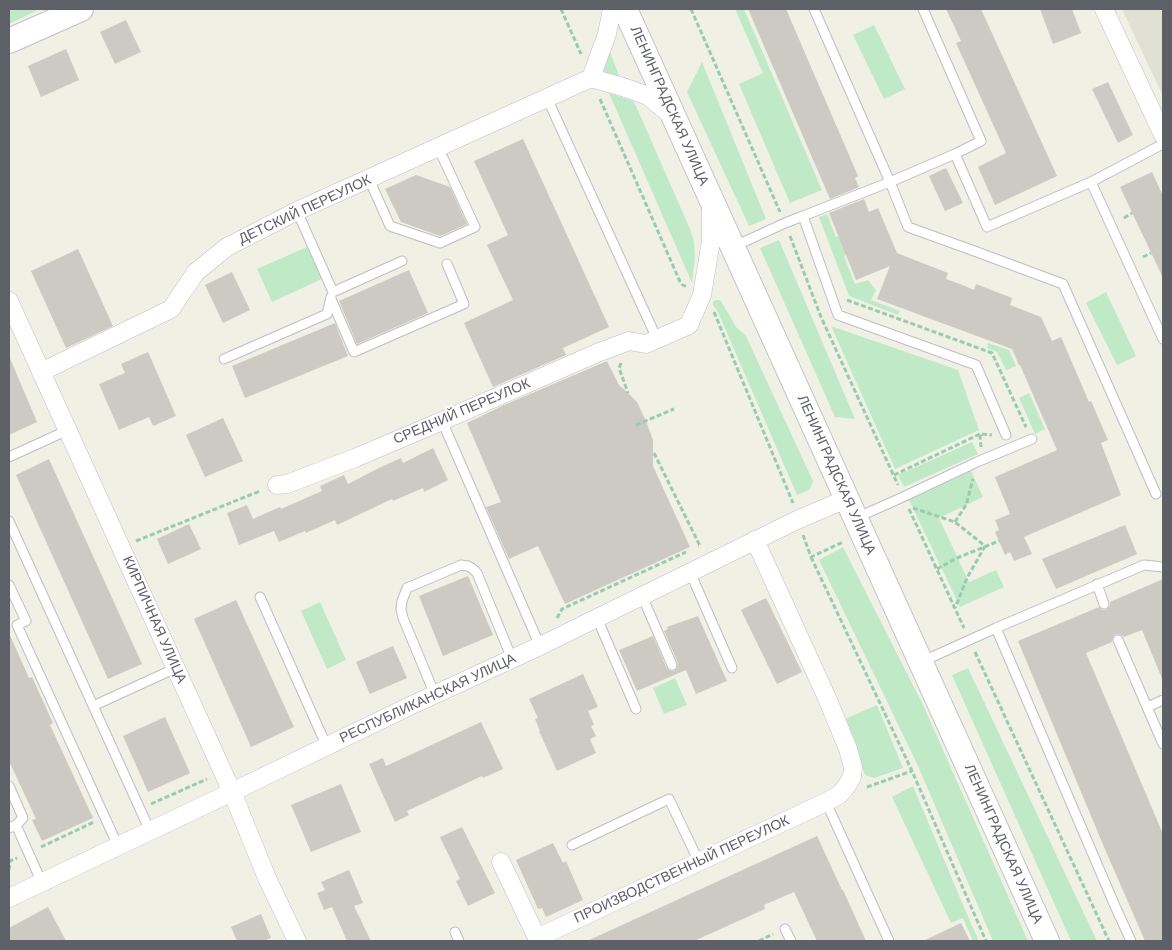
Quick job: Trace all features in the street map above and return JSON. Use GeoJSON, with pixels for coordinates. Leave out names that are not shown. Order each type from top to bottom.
{"type":"FeatureCollection","features":[{"type":"Feature","properties":{"kind":"main road"},"geometry":{"type":"LineString","coordinates":[[9,41],[81,9]]}},
{"type":"Feature","properties":{"kind":"main road","name":"ЛЕНИНГРАДСКАЯ УЛИЦА"},"geometry":{"type":"LineString","coordinates":[[625,9],[1046,941]]}},
{"type":"Feature","properties":{"kind":"street"},"geometry":{"type":"LineString","coordinates":[[612,9],[607,34],[591,78],[623,86],[648,96],[674,117]]}},
{"type":"Feature","properties":{"kind":"street"},"geometry":{"type":"LineString","coordinates":[[1104,9],[1163,135]]}},
{"type":"Feature","properties":{"kind":"street","name":"ДЕТСКИЙ ПЕРЕУЛОК"},"geometry":{"type":"LineString","coordinates":[[41,372],[170,309],[196,272],[226,247],[297,211],[591,78]]}},
{"type":"Feature","properties":{"kind":"street"},"geometry":{"type":"LineString","coordinates":[[652,342],[689,325],[702,294],[711,241],[711,198]]}},
{"type":"Feature","properties":{"kind":"street","name":"КИРПИЧНАЯ УЛИЦА"},"geometry":{"type":"LineString","coordinates":[[9,300],[122,547],[297,941]]}},
{"type":"Feature","properties":{"kind":"street","name":"СРЕДНИЙ ПЕРЕУЛОК"},"geometry":{"type":"LineString","coordinates":[[278,485],[287,484],[356,458],[597,353],[628,342],[652,342]]}},
{"type":"Feature","properties":{"kind":"street","name":"РЕСПУБЛИКАНСКАЯ УЛИЦА"},"geometry":{"type":"LineString","coordinates":[[9,898],[150,831],[229,786],[327,747],[540,646],[797,520],[851,508]]}},
{"type":"Feature","properties":{"kind":"street","name":"ПРОИЗВОДСТВЕННЫЙ ПЕРЕУЛОК"},"geometry":{"type":"LineString","coordinates":[[501,862],[537,940],[826,802],[846,787],[852,777],[853,767],[848,749],[827,698],[755,540]]}},
{"type":"Feature","properties":{"kind":"lane"},"geometry":{"type":"LineString","coordinates":[[814,9],[908,227],[1062,284],[1156,494]]}},
{"type":"Feature","properties":{"kind":"lane"},"geometry":{"type":"LineString","coordinates":[[733,247],[785,223],[890,182],[981,141],[923,9]]}},
{"type":"Feature","properties":{"kind":"lane"},"geometry":{"type":"LineString","coordinates":[[547,98],[652,342]]}},
{"type":"Feature","properties":{"kind":"lane"},"geometry":{"type":"LineString","coordinates":[[955,154],[987,227],[1091,182],[1163,144]]}},
{"type":"Feature","properties":{"kind":"lane"},"geometry":{"type":"LineString","coordinates":[[369,179],[390,226],[440,243],[475,227],[438,148]]}},
{"type":"Feature","properties":{"kind":"lane"},"geometry":{"type":"LineString","coordinates":[[1091,182],[1163,339]]}},
{"type":"Feature","properties":{"kind":"lane"},"geometry":{"type":"LineString","coordinates":[[297,211],[354,352],[464,304],[446,264]]}},
{"type":"Feature","properties":{"kind":"lane"},"geometry":{"type":"LineString","coordinates":[[803,216],[838,315],[976,365],[1006,435]]}},
{"type":"Feature","properties":{"kind":"lane"},"geometry":{"type":"LineString","coordinates":[[224,359],[327,314],[332,296],[402,261]]}},
{"type":"Feature","properties":{"kind":"lane"},"geometry":{"type":"LineString","coordinates":[[442,421],[540,646]]}},
{"type":"Feature","properties":{"kind":"lane"},"geometry":{"type":"LineString","coordinates":[[9,457],[68,430]]}},
{"type":"Feature","properties":{"kind":"lane"},"geometry":{"type":"LineString","coordinates":[[851,508],[904,497],[977,462],[1032,439]]}},
{"type":"Feature","properties":{"kind":"lane"},"geometry":{"type":"LineString","coordinates":[[9,521],[150,831]]}},
{"type":"Feature","properties":{"kind":"lane"},"geometry":{"type":"LineString","coordinates":[[435,695],[403,618],[402,601],[407,588],[461,565],[473,569],[477,573],[512,659]]}},
{"type":"Feature","properties":{"kind":"lane"},"geometry":{"type":"LineString","coordinates":[[920,662],[1144,565],[1163,567]]}},
{"type":"Feature","properties":{"kind":"lane"},"geometry":{"type":"LineString","coordinates":[[690,572],[732,668]]}},
{"type":"Feature","properties":{"kind":"lane"},"geometry":{"type":"LineString","coordinates":[[1097,584],[1104,604]]}},
{"type":"Feature","properties":{"kind":"lane"},"geometry":{"type":"LineString","coordinates":[[9,585],[26,622],[18,625],[118,846]]}},
{"type":"Feature","properties":{"kind":"lane"},"geometry":{"type":"LineString","coordinates":[[642,596],[672,665]]}},
{"type":"Feature","properties":{"kind":"lane"},"geometry":{"type":"LineString","coordinates":[[260,597],[327,747]]}},
{"type":"Feature","properties":{"kind":"lane"},"geometry":{"type":"LineString","coordinates":[[597,618],[636,709]]}},
{"type":"Feature","properties":{"kind":"lane"},"geometry":{"type":"LineString","coordinates":[[996,628],[1131,941]]}},
{"type":"Feature","properties":{"kind":"lane"},"geometry":{"type":"LineString","coordinates":[[1118,640],[1163,744]]}},
{"type":"Feature","properties":{"kind":"lane"},"geometry":{"type":"LineString","coordinates":[[93,706],[176,668]]}},
{"type":"Feature","properties":{"kind":"lane"},"geometry":{"type":"LineString","coordinates":[[1147,707],[1163,700]]}},
{"type":"Feature","properties":{"kind":"lane"},"geometry":{"type":"LineString","coordinates":[[9,786],[23,818],[12,827],[28,853],[42,882]]}},
{"type":"Feature","properties":{"kind":"lane"},"geometry":{"type":"LineString","coordinates":[[572,845],[669,799],[699,862]]}},
{"type":"Feature","properties":{"kind":"lane"},"geometry":{"type":"LineString","coordinates":[[826,802],[889,941]]}},
{"type":"Feature","properties":{"kind":"lane"},"geometry":{"type":"LineString","coordinates":[[785,929],[791,941]]}},
{"type":"Feature","properties":{"kind":"lane"},"geometry":{"type":"LineString","coordinates":[[455,932],[459,941]]}},
{"type":"Feature","properties":{"kind":"path"},"geometry":{"type":"LineString","coordinates":[[691,9],[785,223],[821,317],[904,497]]}},
{"type":"Feature","properties":{"kind":"path"},"geometry":{"type":"LineString","coordinates":[[1124,218],[1132,213]]}},
{"type":"Feature","properties":{"kind":"path"},"geometry":{"type":"LineString","coordinates":[[1142,257],[1151,253]]}},
{"type":"Feature","properties":{"kind":"path"},"geometry":{"type":"LineString","coordinates":[[845,300],[992,353],[1032,439]]}},
{"type":"Feature","properties":{"kind":"path"},"geometry":{"type":"LineString","coordinates":[[636,426],[674,409]]}},
{"type":"Feature","properties":{"kind":"path"},"geometry":{"type":"LineString","coordinates":[[894,475],[980,434]]}},
{"type":"Feature","properties":{"kind":"path"},"geometry":{"type":"LineString","coordinates":[[540,646],[562,609],[700,546],[654,453]]}},
{"type":"Feature","properties":{"kind":"path"},"geometry":{"type":"LineString","coordinates":[[122,547],[226,504],[278,485]]}},
{"type":"Feature","properties":{"kind":"path"},"geometry":{"type":"LineString","coordinates":[[985,546],[955,522],[908,507],[1109,941]]}},
{"type":"Feature","properties":{"kind":"path"},"geometry":{"type":"LineString","coordinates":[[937,569],[957,558],[999,541]]}},
{"type":"Feature","properties":{"kind":"path"},"geometry":{"type":"LineString","coordinates":[[955,609],[967,578],[985,546]]}},
{"type":"Feature","properties":{"kind":"path"},"geometry":{"type":"LineString","coordinates":[[812,557],[912,770],[986,941]]}},
{"type":"Feature","properties":{"kind":"path"},"geometry":{"type":"LineString","coordinates":[[137,803],[150,804],[209,778],[229,786]]}},
{"type":"Feature","properties":{"kind":"path"},"geometry":{"type":"LineString","coordinates":[[9,870],[10,861],[105,817]]}},
{"type":"Feature","properties":{"kind":"shaded area"},"geometry":{"type":"Polygon","coordinates":[[[1122,9],[1163,9],[1163,96],[1122,9]]]}},
{"type":"Feature","properties":{"kind":"green space"},"geometry":{"type":"Polygon","coordinates":[[[9,9],[40,9],[9,24],[9,9]]]}},
{"type":"Feature","properties":{"kind":"green space"},"geometry":{"type":"Polygon","coordinates":[[[735,9],[744,9],[822,190],[790,203],[739,84],[763,73],[735,9]]]}},
{"type":"Feature","properties":{"kind":"green space"},"geometry":{"type":"Polygon","coordinates":[[[874,25],[905,89],[884,99],[853,35],[874,25]]]}},
{"type":"Feature","properties":{"kind":"green space"},"geometry":{"type":"Polygon","coordinates":[[[610,52],[620,78],[601,74],[610,52]]]}},
{"type":"Feature","properties":{"kind":"green space"},"geometry":{"type":"Polygon","coordinates":[[[702,62],[766,219],[749,226],[687,92],[702,62]]]}},
{"type":"Feature","properties":{"kind":"green space"},"geometry":{"type":"Polygon","coordinates":[[[609,93],[633,101],[636,106],[690,229],[694,242],[695,258],[692,283],[609,93]]]}},
{"type":"Feature","properties":{"kind":"green space"},"geometry":{"type":"Polygon","coordinates":[[[827,214],[836,237],[840,236],[848,253],[844,256],[855,284],[868,280],[876,290],[871,300],[900,311],[898,315],[849,296],[819,217],[827,214]]]}},
{"type":"Feature","properties":{"kind":"green space"},"geometry":{"type":"Polygon","coordinates":[[[779,240],[855,419],[835,417],[760,248],[779,240]]]}},
{"type":"Feature","properties":{"kind":"green space"},"geometry":{"type":"Polygon","coordinates":[[[307,247],[322,279],[272,302],[257,269],[307,247]]]}},
{"type":"Feature","properties":{"kind":"green space"},"geometry":{"type":"Polygon","coordinates":[[[1106,292],[1136,356],[1117,365],[1086,303],[1106,292]]]}},
{"type":"Feature","properties":{"kind":"green space"},"geometry":{"type":"Polygon","coordinates":[[[716,300],[721,301],[736,327],[746,336],[813,481],[809,490],[797,495],[717,310],[713,305],[713,302],[716,300]]]}},
{"type":"Feature","properties":{"kind":"green space"},"geometry":{"type":"Polygon","coordinates":[[[831,326],[958,370],[979,430],[895,469],[831,326]]]}},
{"type":"Feature","properties":{"kind":"green space"},"geometry":{"type":"Polygon","coordinates":[[[988,343],[1009,350],[1016,366],[1006,370],[997,352],[987,348],[988,343]]]}},
{"type":"Feature","properties":{"kind":"green space"},"geometry":{"type":"Polygon","coordinates":[[[1029,393],[1045,429],[1035,434],[1019,398],[1029,393]]]}},
{"type":"Feature","properties":{"kind":"green space"},"geometry":{"type":"Polygon","coordinates":[[[972,442],[978,454],[904,487],[898,475],[972,442]]]}},
{"type":"Feature","properties":{"kind":"green space"},"geometry":{"type":"Polygon","coordinates":[[[971,471],[983,497],[939,518],[969,582],[996,570],[1004,587],[960,607],[909,500],[971,471]]]}},
{"type":"Feature","properties":{"kind":"green space"},"geometry":{"type":"Polygon","coordinates":[[[843,547],[923,705],[1028,941],[993,941],[918,766],[819,560],[843,547]]]}},
{"type":"Feature","properties":{"kind":"green space"},"geometry":{"type":"Polygon","coordinates":[[[320,602],[346,660],[327,669],[301,611],[320,602]]]}},
{"type":"Feature","properties":{"kind":"green space"},"geometry":{"type":"Polygon","coordinates":[[[968,668],[1097,941],[1071,941],[952,675],[968,668]]]}},
{"type":"Feature","properties":{"kind":"green space"},"geometry":{"type":"Polygon","coordinates":[[[675,678],[687,705],[664,714],[653,688],[675,678]]]}},
{"type":"Feature","properties":{"kind":"green space"},"geometry":{"type":"Polygon","coordinates":[[[877,705],[903,768],[874,778],[865,775],[845,719],[877,705]]]}},
{"type":"Feature","properties":{"kind":"green space"},"geometry":{"type":"Polygon","coordinates":[[[913,786],[979,941],[973,941],[963,918],[951,923],[892,797],[913,786]]]}},
{"type":"Feature","properties":{"kind":"building"},"geometry":{"type":"Polygon","coordinates":[[[748,9],[786,9],[858,176],[855,178],[859,187],[830,199],[748,9]]]}},
{"type":"Feature","properties":{"kind":"building"},"geometry":{"type":"Polygon","coordinates":[[[946,9],[981,9],[1057,176],[995,205],[978,167],[1006,153],[956,43],[961,41],[946,9]]]}},
{"type":"Feature","properties":{"kind":"building"},"geometry":{"type":"Polygon","coordinates":[[[1040,9],[1072,9],[1081,33],[1053,44],[1040,9]]]}},
{"type":"Feature","properties":{"kind":"building"},"geometry":{"type":"Polygon","coordinates":[[[126,20],[141,52],[115,64],[100,32],[126,20]]]}},
{"type":"Feature","properties":{"kind":"building"},"geometry":{"type":"Polygon","coordinates":[[[66,49],[79,80],[41,97],[28,66],[66,49]]]}},
{"type":"Feature","properties":{"kind":"building"},"geometry":{"type":"Polygon","coordinates":[[[1108,82],[1133,135],[1118,143],[1092,89],[1108,82]]]}},
{"type":"Feature","properties":{"kind":"building"},"geometry":{"type":"Polygon","coordinates":[[[523,139],[609,327],[563,348],[566,355],[493,387],[464,323],[513,300],[487,245],[508,235],[474,161],[523,139]]]}},
{"type":"Feature","properties":{"kind":"building"},"geometry":{"type":"Polygon","coordinates":[[[946,168],[963,203],[945,211],[929,176],[946,168]]]}},
{"type":"Feature","properties":{"kind":"building"},"geometry":{"type":"Polygon","coordinates":[[[1152,172],[1163,196],[1163,278],[1120,187],[1152,172]]]}},
{"type":"Feature","properties":{"kind":"building"},"geometry":{"type":"Polygon","coordinates":[[[416,175],[450,187],[467,224],[440,236],[401,222],[385,189],[416,175]]]}},
{"type":"Feature","properties":{"kind":"building"},"geometry":{"type":"Polygon","coordinates":[[[864,199],[869,212],[878,208],[897,253],[948,273],[946,279],[974,290],[976,284],[1012,298],[1010,305],[1041,317],[1052,341],[1061,337],[1089,402],[1091,401],[1108,440],[1101,443],[1121,495],[1024,537],[1032,554],[1014,561],[1010,552],[1005,555],[995,532],[999,530],[995,520],[1010,514],[995,477],[1057,450],[1020,365],[1012,349],[877,299],[890,266],[856,280],[829,213],[864,199]]]}},
{"type":"Feature","properties":{"kind":"building"},"geometry":{"type":"Polygon","coordinates":[[[78,249],[113,326],[66,348],[31,271],[78,249]]]}},
{"type":"Feature","properties":{"kind":"building"},"geometry":{"type":"Polygon","coordinates":[[[409,270],[428,313],[357,344],[339,301],[409,270]]]}},
{"type":"Feature","properties":{"kind":"building"},"geometry":{"type":"Polygon","coordinates":[[[232,272],[250,310],[223,323],[205,285],[232,272]]]}},
{"type":"Feature","properties":{"kind":"building"},"geometry":{"type":"Polygon","coordinates":[[[335,323],[348,356],[245,398],[232,366],[335,323]]]}},
{"type":"Feature","properties":{"kind":"building"},"geometry":{"type":"Polygon","coordinates":[[[148,352],[176,416],[153,426],[149,417],[119,430],[99,384],[125,373],[121,364],[148,352]]]}},
{"type":"Feature","properties":{"kind":"building"},"geometry":{"type":"Polygon","coordinates":[[[9,356],[37,422],[9,435],[9,356]]]}},
{"type":"Feature","properties":{"kind":"building"},"geometry":{"type":"Polygon","coordinates":[[[607,361],[619,385],[637,402],[646,421],[653,440],[653,466],[690,547],[565,604],[538,546],[509,559],[486,507],[501,502],[467,423],[607,361]]]}},
{"type":"Feature","properties":{"kind":"building"},"geometry":{"type":"Polygon","coordinates":[[[223,418],[243,461],[205,477],[186,435],[223,418]]]}},
{"type":"Feature","properties":{"kind":"building"},"geometry":{"type":"Polygon","coordinates":[[[433,448],[448,480],[424,492],[423,488],[393,501],[392,499],[337,525],[335,520],[279,542],[274,531],[239,545],[227,513],[247,505],[253,519],[322,491],[320,486],[344,475],[348,484],[401,458],[403,463],[433,448]]]}},
{"type":"Feature","properties":{"kind":"building"},"geometry":{"type":"Polygon","coordinates":[[[49,459],[142,664],[108,679],[16,475],[49,459]]]}},
{"type":"Feature","properties":{"kind":"building"},"geometry":{"type":"Polygon","coordinates":[[[189,524],[201,549],[168,564],[157,539],[189,524]]]}},
{"type":"Feature","properties":{"kind":"building"},"geometry":{"type":"Polygon","coordinates":[[[1125,525],[1137,554],[1056,589],[1042,559],[1125,525]]]}},
{"type":"Feature","properties":{"kind":"building"},"geometry":{"type":"Polygon","coordinates":[[[468,576],[493,635],[443,656],[419,596],[468,576]]]}},
{"type":"Feature","properties":{"kind":"building"},"geometry":{"type":"Polygon","coordinates":[[[1163,579],[1163,681],[1142,630],[1124,637],[1116,634],[1112,642],[1086,653],[1163,834],[1163,941],[1145,941],[1018,641],[1099,607],[1102,610],[1106,610],[1110,606],[1110,602],[1163,579]]]}},
{"type":"Feature","properties":{"kind":"building"},"geometry":{"type":"Polygon","coordinates":[[[766,598],[802,672],[777,684],[741,610],[766,598]]]}},
{"type":"Feature","properties":{"kind":"building"},"geometry":{"type":"Polygon","coordinates":[[[236,600],[294,727],[251,747],[194,619],[236,600]]]}},
{"type":"Feature","properties":{"kind":"building"},"geometry":{"type":"Polygon","coordinates":[[[698,616],[727,681],[696,694],[686,670],[637,691],[619,650],[653,636],[666,667],[674,671],[678,663],[664,631],[668,629],[667,627],[698,616]]]}},
{"type":"Feature","properties":{"kind":"building"},"geometry":{"type":"Polygon","coordinates":[[[9,633],[29,678],[32,677],[53,723],[50,725],[93,818],[42,841],[32,820],[36,819],[9,761],[9,633]]]}},
{"type":"Feature","properties":{"kind":"building"},"geometry":{"type":"Polygon","coordinates":[[[393,646],[407,678],[370,694],[356,662],[393,646]]]}},
{"type":"Feature","properties":{"kind":"building"},"geometry":{"type":"Polygon","coordinates":[[[583,674],[598,707],[588,711],[594,725],[591,726],[596,736],[590,739],[596,753],[557,771],[539,731],[535,719],[538,718],[529,699],[583,674]]]}},
{"type":"Feature","properties":{"kind":"building"},"geometry":{"type":"Polygon","coordinates":[[[165,717],[190,773],[148,792],[123,736],[165,717]]]}},
{"type":"Feature","properties":{"kind":"building"},"geometry":{"type":"Polygon","coordinates":[[[481,722],[503,769],[483,778],[482,776],[407,811],[409,815],[395,822],[369,764],[383,758],[386,766],[481,722]]]}},
{"type":"Feature","properties":{"kind":"building"},"geometry":{"type":"Polygon","coordinates":[[[341,784],[361,832],[311,852],[291,805],[341,784]]]}},
{"type":"Feature","properties":{"kind":"building"},"geometry":{"type":"Polygon","coordinates":[[[462,827],[495,893],[468,906],[456,881],[460,879],[440,837],[462,827]]]}},
{"type":"Feature","properties":{"kind":"building"},"geometry":{"type":"Polygon","coordinates":[[[817,836],[866,941],[817,941],[794,892],[764,905],[765,909],[694,941],[587,941],[817,836]]]}},
{"type":"Feature","properties":{"kind":"building"},"geometry":{"type":"Polygon","coordinates":[[[553,843],[563,863],[566,861],[583,900],[546,917],[542,908],[538,909],[516,860],[553,843]]]}},
{"type":"Feature","properties":{"kind":"building"},"geometry":{"type":"Polygon","coordinates":[[[349,870],[363,903],[354,906],[371,941],[347,941],[332,907],[324,910],[317,893],[325,890],[321,882],[349,870]]]}},
{"type":"Feature","properties":{"kind":"building"},"geometry":{"type":"Polygon","coordinates":[[[48,907],[66,941],[9,941],[9,928],[48,907]]]}},
{"type":"Feature","properties":{"kind":"building"},"geometry":{"type":"Polygon","coordinates":[[[261,914],[271,938],[263,941],[237,941],[231,927],[261,914]]]}},
{"type":"Feature","properties":{"kind":"building"},"geometry":{"type":"Polygon","coordinates":[[[961,923],[970,941],[923,941],[961,923]]]}}]}
